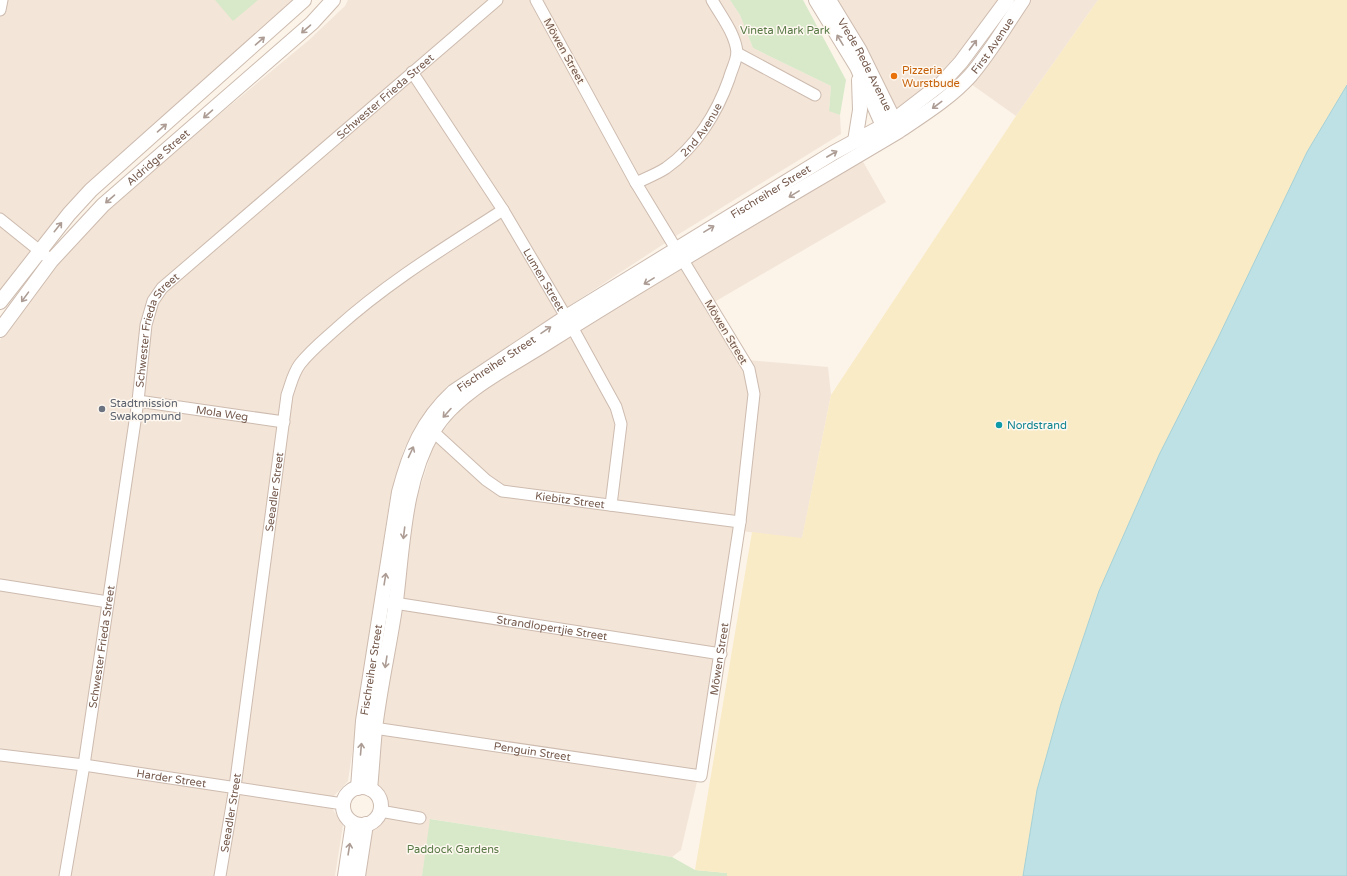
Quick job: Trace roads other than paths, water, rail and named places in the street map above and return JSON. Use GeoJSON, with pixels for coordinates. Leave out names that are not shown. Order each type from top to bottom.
{"type":"FeatureCollection","features":[{"type":"Feature","properties":{"kind":"street"},"geometry":{"type":"LineString","coordinates":[[0,10],[2,0]]}},
{"type":"Feature","properties":{"kind":"street","name":"Aldridge Street"},"geometry":{"type":"LineString","coordinates":[[0,302],[39,250],[69,214],[92,190],[304,0]]}},
{"type":"Feature","properties":{"kind":"street","name":"Aldridge Street"},"geometry":{"type":"LineString","coordinates":[[0,330],[52,261],[103,205],[312,24],[333,0]]}},
{"type":"Feature","properties":{"kind":"street","name":"Schwester Frieda Street"},"geometry":{"type":"LineString","coordinates":[[65,876],[84,765],[138,401],[146,325],[153,301],[162,288],[497,0]]}},
{"type":"Feature","properties":{"kind":"street","name":"Möwen Street"},"geometry":{"type":"LineString","coordinates":[[536,0],[636,183],[749,370],[752,382],[754,394],[740,522],[702,776]]}},
{"type":"Feature","properties":{"kind":"street"},"geometry":{"type":"LineString","coordinates":[[712,0],[725,20],[733,38],[737,53],[815,95]]}},
{"type":"Feature","properties":{"kind":"street","name":"Vrede Rede Avenue"},"geometry":{"type":"LineString","coordinates":[[816,0],[857,67],[891,129]]}},
{"type":"Feature","properties":{"kind":"street","name":"Vrede Rede Avenue"},"geometry":{"type":"LineString","coordinates":[[829,0],[860,51],[891,129]]}},
{"type":"Feature","properties":{"kind":"street","name":"First Avenue"},"geometry":{"type":"LineString","coordinates":[[891,129],[942,83],[961,62],[1006,0]]}},
{"type":"Feature","properties":{"kind":"street","name":"First Avenue"},"geometry":{"type":"LineString","coordinates":[[891,129],[948,96],[970,76],[1023,0]]}},
{"type":"Feature","properties":{"kind":"street","name":"2nd Avenue"},"geometry":{"type":"LineString","coordinates":[[636,183],[665,169],[682,156],[698,137],[712,116],[726,86],[737,53]]}},
{"type":"Feature","properties":{"kind":"street"},"geometry":{"type":"LineString","coordinates":[[855,141],[861,98],[857,67]]}},
{"type":"Feature","properties":{"kind":"street","name":"Lumen Street"},"geometry":{"type":"LineString","coordinates":[[412,72],[504,210],[616,407],[621,424],[611,505]]}},
{"type":"Feature","properties":{"kind":"street","name":"Fischreiher Street"},"geometry":{"type":"LineString","coordinates":[[679,255],[855,141],[891,129]]}},
{"type":"Feature","properties":{"kind":"street","name":"Fischreiher Street"},"geometry":{"type":"LineString","coordinates":[[364,788],[369,728],[389,602],[408,504],[429,427],[457,402],[569,322],[891,129]]}},
{"type":"Feature","properties":{"kind":"street"},"geometry":{"type":"LineString","coordinates":[[140,147],[153,162]]}},
{"type":"Feature","properties":{"kind":"street","name":"Seeadler Street"},"geometry":{"type":"LineString","coordinates":[[220,876],[235,787],[287,395],[292,378],[300,365],[312,351],[352,314],[401,276],[504,210]]}},
{"type":"Feature","properties":{"kind":"street"},"geometry":{"type":"LineString","coordinates":[[0,219],[52,261]]}},
{"type":"Feature","properties":{"kind":"street","name":"Mola Weg"},"geometry":{"type":"LineString","coordinates":[[138,401],[284,422]]}},
{"type":"Feature","properties":{"kind":"street","name":"Kiebitz Street"},"geometry":{"type":"LineString","coordinates":[[429,427],[486,480],[502,491],[740,522]]}},
{"type":"Feature","properties":{"kind":"street"},"geometry":{"type":"LineString","coordinates":[[0,585],[108,602]]}},
{"type":"Feature","properties":{"kind":"street","name":"Strandlopertjie Street"},"geometry":{"type":"LineString","coordinates":[[389,602],[721,654]]}},
{"type":"Feature","properties":{"kind":"street","name":"Penguin Street"},"geometry":{"type":"LineString","coordinates":[[369,728],[702,776]]}},
{"type":"Feature","properties":{"kind":"street","name":"Harder Street"},"geometry":{"type":"LineString","coordinates":[[0,755],[84,765],[343,804]]}},
{"type":"Feature","properties":{"kind":"street"},"geometry":{"type":"LineString","coordinates":[[364,788],[378,796],[380,811],[374,821],[360,823],[345,815],[343,804],[349,792],[364,788]]}},
{"type":"Feature","properties":{"kind":"street"},"geometry":{"type":"LineString","coordinates":[[380,811],[420,818]]}},
{"type":"Feature","properties":{"kind":"street"},"geometry":{"type":"LineString","coordinates":[[345,876],[360,823]]}},
{"type":"Feature","properties":{"kind":"street"},"geometry":{"type":"LineString","coordinates":[[358,876],[360,823]]}},
{"type":"Feature","properties":{"kind":"water"},"geometry":{"type":"Polygon","coordinates":[[[1347,85],[1347,876],[1023,876],[1037,790],[1061,704],[1099,591],[1159,455],[1218,338],[1307,152],[1347,85]]]}},
{"type":"Feature","properties":{"kind":"place","name":"Pizzeria Wurstbude"},"geometry":{"type":"Point","coordinates":[894,76]}},
{"type":"Feature","properties":{"kind":"place","name":"Stadtmission Swakopmund"},"geometry":{"type":"Point","coordinates":[102,409]}},
{"type":"Feature","properties":{"kind":"place","name":"Nordstrand"},"geometry":{"type":"Point","coordinates":[999,425]}},
{"type":"Feature","properties":{"kind":"park label","name":"Vineta Mark Park"},"geometry":{"type":"Point","coordinates":[785,30]}},
{"type":"Feature","properties":{"kind":"park label","name":"Paddock Gardens"},"geometry":{"type":"Point","coordinates":[453,849]}}]}
